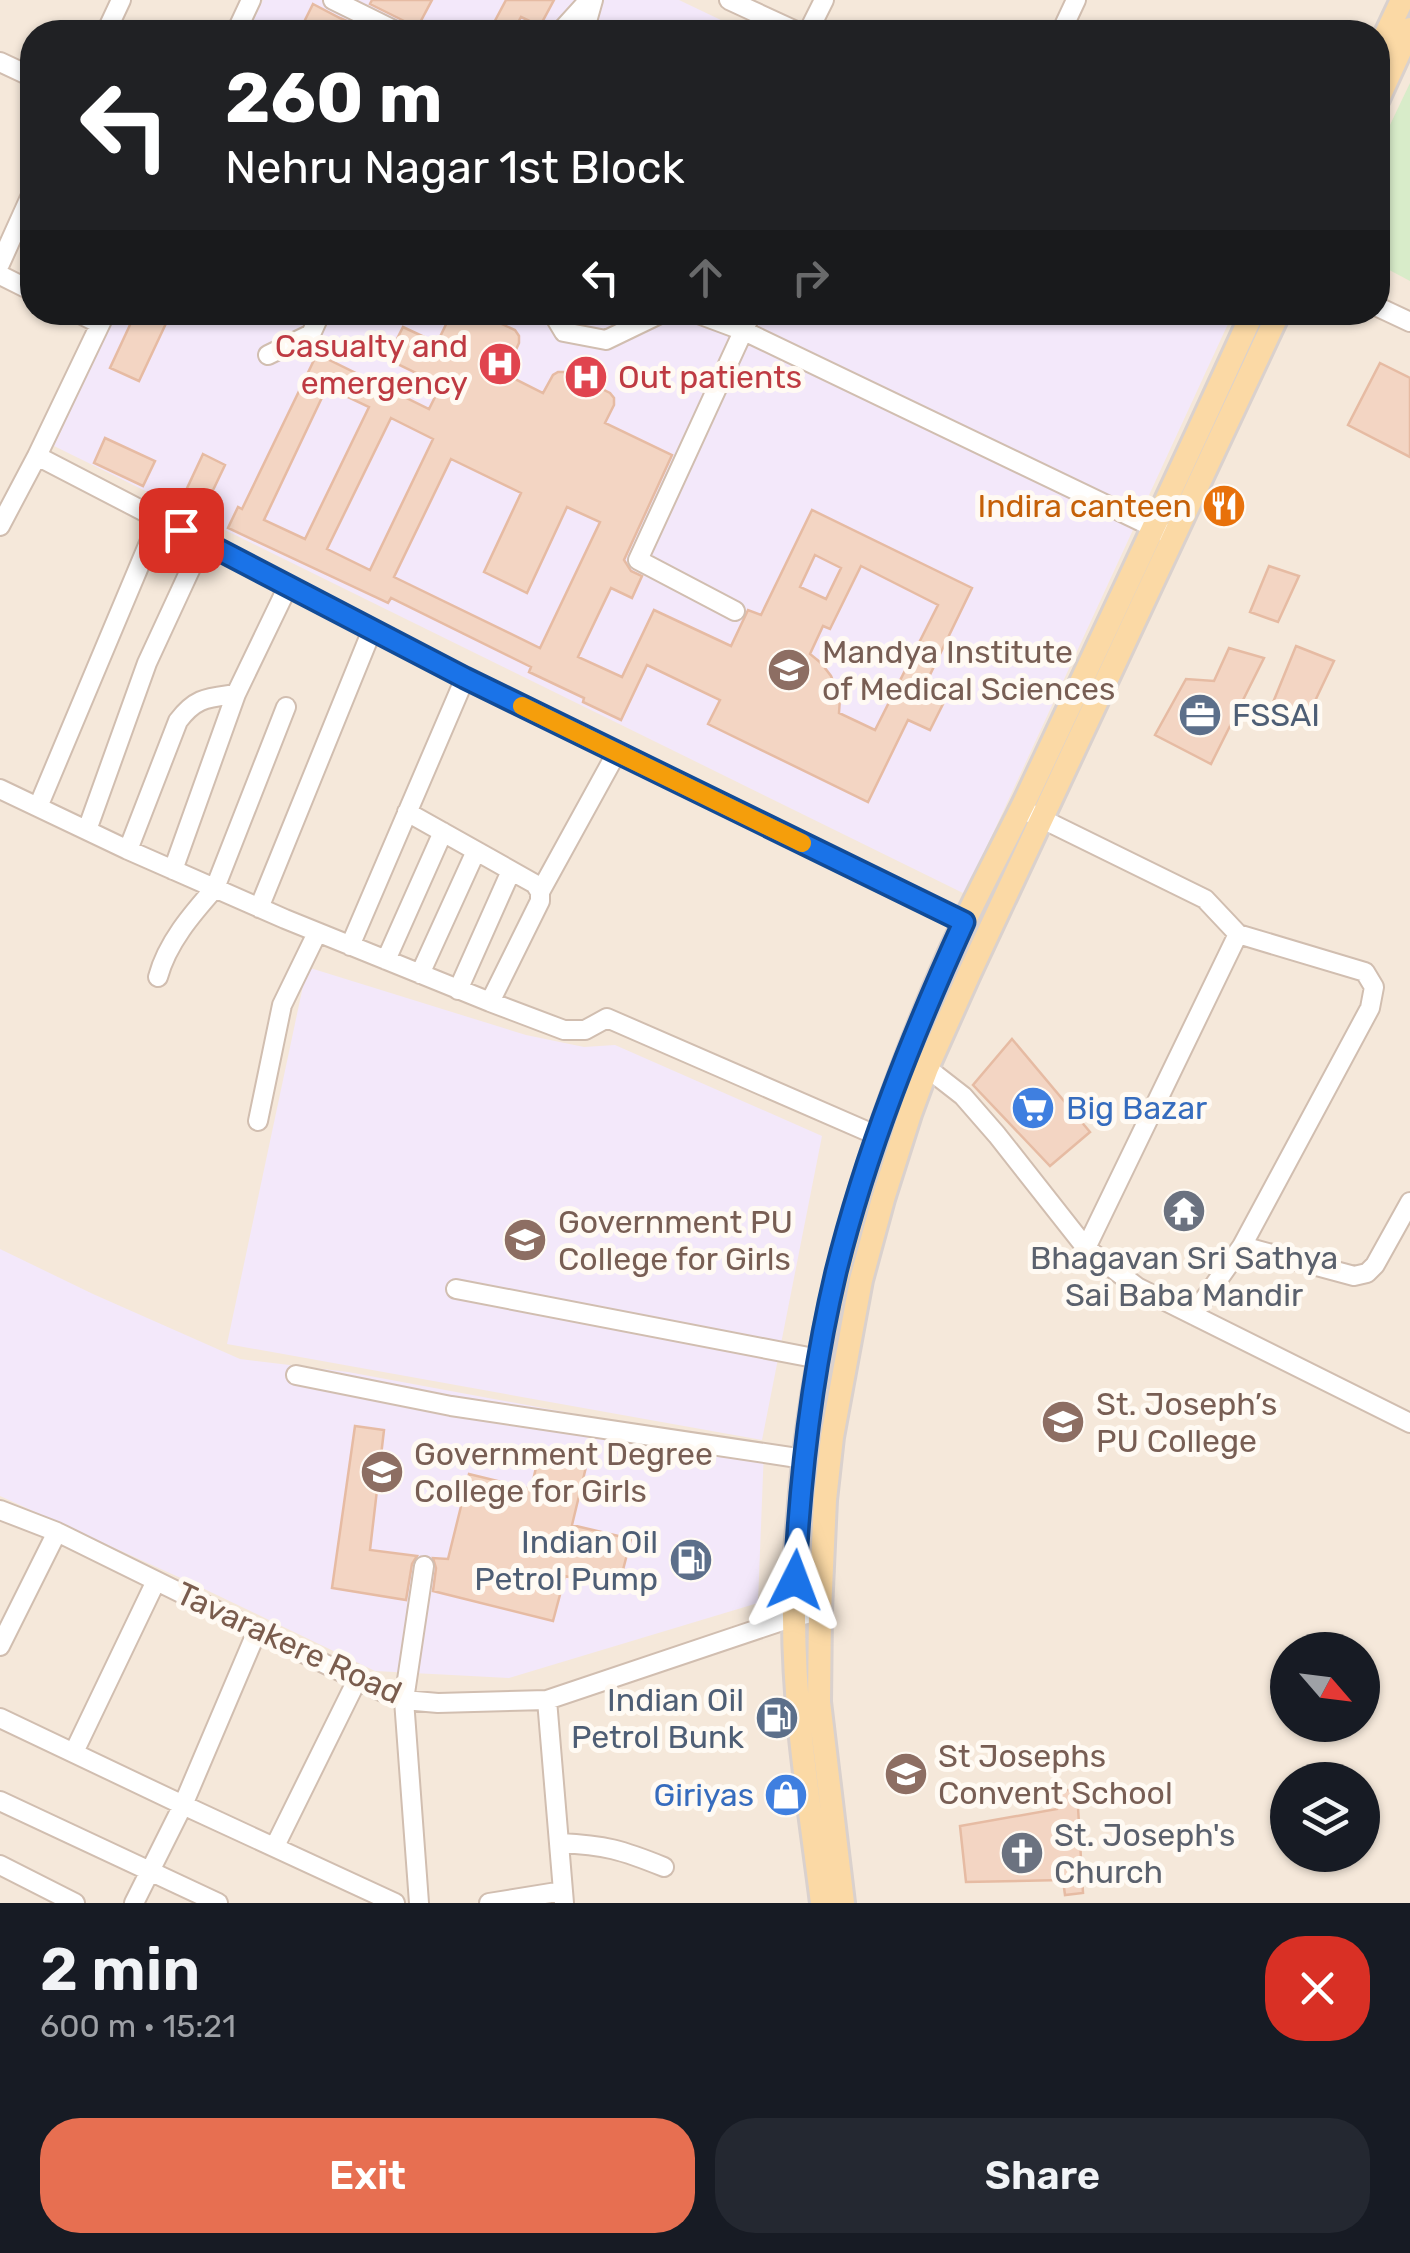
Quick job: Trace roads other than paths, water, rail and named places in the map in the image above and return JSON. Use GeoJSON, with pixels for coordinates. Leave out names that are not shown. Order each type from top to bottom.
{"type":"FeatureCollection","features":[{"type":"Feature","properties":{"kind":"main road"},"geometry":{"type":"LineString","coordinates":[[1390,26],[1402,0]]}},
{"type":"Feature","properties":{"kind":"main road"},"geometry":{"type":"LineString","coordinates":[[1390,73],[1410,29]]}},
{"type":"Feature","properties":{"kind":"main road"},"geometry":{"type":"LineString","coordinates":[[835,1902],[804,1762],[794,1617],[804,1459],[837,1269],[906,1058],[964,922],[1022,807],[1247,325]]}},
{"type":"Feature","properties":{"kind":"main road"},"geometry":{"type":"LineString","coordinates":[[835,1902],[819,1702],[825,1500],[848,1347],[883,1199],[910,1114],[969,974],[1273,325]]}},
{"type":"Feature","properties":{"kind":"street"},"geometry":{"type":"LineString","coordinates":[[334,0],[374,20]]}},
{"type":"Feature","properties":{"kind":"street"},"geometry":{"type":"LineString","coordinates":[[572,20],[591,0]]}},
{"type":"Feature","properties":{"kind":"street"},"geometry":{"type":"LineString","coordinates":[[729,0],[772,20]]}},
{"type":"Feature","properties":{"kind":"street"},"geometry":{"type":"LineString","coordinates":[[0,264],[20,220]]}},
{"type":"Feature","properties":{"kind":"street"},"geometry":{"type":"LineString","coordinates":[[0,526],[7,494],[37,456],[100,325]]}},
{"type":"Feature","properties":{"kind":"street"},"geometry":{"type":"LineString","coordinates":[[268,354],[311,334],[315,325]]}},
{"type":"Feature","properties":{"kind":"street"},"geometry":{"type":"LineString","coordinates":[[560,325],[564,332],[606,340],[637,325]]}},
{"type":"Feature","properties":{"kind":"street"},"geometry":{"type":"LineString","coordinates":[[728,325],[1175,538]]}},
{"type":"Feature","properties":{"kind":"street"},"geometry":{"type":"LineString","coordinates":[[735,611],[638,560],[747,325]]}},
{"type":"Feature","properties":{"kind":"street"},"geometry":{"type":"LineString","coordinates":[[37,456],[465,678],[964,922]]}},
{"type":"Feature","properties":{"kind":"street"},"geometry":{"type":"LineString","coordinates":[[38,807],[159,519]]}},
{"type":"Feature","properties":{"kind":"street"},"geometry":{"type":"LineString","coordinates":[[87,830],[146,663],[203,542]]}},
{"type":"Feature","properties":{"kind":"street"},"geometry":{"type":"LineString","coordinates":[[173,870],[236,694],[288,586]]}},
{"type":"Feature","properties":{"kind":"street"},"geometry":{"type":"LineString","coordinates":[[259,908],[372,630]]}},
{"type":"Feature","properties":{"kind":"street"},"geometry":{"type":"LineString","coordinates":[[350,946],[465,678]]}},
{"type":"Feature","properties":{"kind":"street"},"geometry":{"type":"LineString","coordinates":[[128,850],[178,721],[201,699],[236,694]]}},
{"type":"Feature","properties":{"kind":"street"},"geometry":{"type":"LineString","coordinates":[[158,977],[163,959],[194,912],[216,888],[286,707]]}},
{"type":"Feature","properties":{"kind":"street"},"geometry":{"type":"LineString","coordinates":[[490,1002],[540,902],[540,892],[617,752]]}},
{"type":"Feature","properties":{"kind":"street"},"geometry":{"type":"LineString","coordinates":[[0,789],[259,908],[458,990],[564,1030],[585,1030],[606,1018],[878,1136]]}},
{"type":"Feature","properties":{"kind":"street"},"geometry":{"type":"LineString","coordinates":[[1022,807],[1205,899],[1238,934],[1365,972],[1374,987],[1370,1008],[1242,1246],[1194,1314]]}},
{"type":"Feature","properties":{"kind":"street"},"geometry":{"type":"LineString","coordinates":[[407,812],[511,870],[540,892]]}},
{"type":"Feature","properties":{"kind":"street"},"geometry":{"type":"LineString","coordinates":[[386,960],[442,832]]}},
{"type":"Feature","properties":{"kind":"street"},"geometry":{"type":"LineString","coordinates":[[420,974],[476,851]]}},
{"type":"Feature","properties":{"kind":"street"},"geometry":{"type":"LineString","coordinates":[[458,990],[511,870]]}},
{"type":"Feature","properties":{"kind":"street"},"geometry":{"type":"LineString","coordinates":[[258,1121],[282,1006],[318,932]]}},
{"type":"Feature","properties":{"kind":"street"},"geometry":{"type":"LineString","coordinates":[[1086,1248],[1238,934]]}},
{"type":"Feature","properties":{"kind":"street"},"geometry":{"type":"LineString","coordinates":[[928,1068],[963,1096],[1086,1248],[1136,1287],[1410,1423]]}},
{"type":"Feature","properties":{"kind":"street"},"geometry":{"type":"LineString","coordinates":[[1242,1246],[1354,1276],[1367,1273],[1376,1265],[1410,1202]]}},
{"type":"Feature","properties":{"kind":"street"},"geometry":{"type":"LineString","coordinates":[[456,1289],[819,1359]]}},
{"type":"Feature","properties":{"kind":"street"},"geometry":{"type":"LineString","coordinates":[[296,1375],[451,1406],[804,1459]]}},
{"type":"Feature","properties":{"kind":"street","name":"Tavarakere Road"},"geometry":{"type":"LineString","coordinates":[[0,1510],[57,1532],[404,1700],[547,1700],[820,1611]]}},
{"type":"Feature","properties":{"kind":"street"},"geometry":{"type":"LineString","coordinates":[[0,1646],[57,1532]]}},
{"type":"Feature","properties":{"kind":"street"},"geometry":{"type":"LineString","coordinates":[[419,1903],[404,1700],[424,1566]]}},
{"type":"Feature","properties":{"kind":"street"},"geometry":{"type":"LineString","coordinates":[[74,1752],[156,1581]]}},
{"type":"Feature","properties":{"kind":"street"},"geometry":{"type":"LineString","coordinates":[[134,1903],[183,1806],[257,1631]]}},
{"type":"Feature","properties":{"kind":"street"},"geometry":{"type":"LineString","coordinates":[[275,1846],[357,1680]]}},
{"type":"Feature","properties":{"kind":"street"},"geometry":{"type":"LineString","coordinates":[[490,1903],[563,1897],[547,1700]]}},
{"type":"Feature","properties":{"kind":"street"},"geometry":{"type":"LineString","coordinates":[[0,1718],[396,1903]]}},
{"type":"Feature","properties":{"kind":"street"},"geometry":{"type":"LineString","coordinates":[[0,1802],[218,1903]]}},
{"type":"Feature","properties":{"kind":"street"},"geometry":{"type":"LineString","coordinates":[[560,1843],[599,1844],[664,1867]]}},
{"type":"Feature","properties":{"kind":"street"},"geometry":{"type":"LineString","coordinates":[[0,1866],[76,1903]]}},
{"type":"Feature","properties":{"kind":"place","name":"Casualty and emergency"},"geometry":{"type":"Point","coordinates":[500,364]}},
{"type":"Feature","properties":{"kind":"place","name":"Out patients"},"geometry":{"type":"Point","coordinates":[586,377]}},
{"type":"Feature","properties":{"kind":"place","name":"Indira canteen"},"geometry":{"type":"Point","coordinates":[1224,506]}},
{"type":"Feature","properties":{"kind":"place","name":"Mandya Institute of Medical Sciences"},"geometry":{"type":"Point","coordinates":[789,670]}},
{"type":"Feature","properties":{"kind":"place","name":"FSSAI"},"geometry":{"type":"Point","coordinates":[1200,715]}},
{"type":"Feature","properties":{"kind":"place","name":"Big Bazar"},"geometry":{"type":"Point","coordinates":[1033,1108]}},
{"type":"Feature","properties":{"kind":"place","name":"Bhagavan Sri Sathya Sai Baba Mandir"},"geometry":{"type":"Point","coordinates":[1184,1211]}},
{"type":"Feature","properties":{"kind":"place","name":"Government PU College for Girls"},"geometry":{"type":"Point","coordinates":[525,1240]}},
{"type":"Feature","properties":{"kind":"place","name":"St. Joseph’s PU College"},"geometry":{"type":"Point","coordinates":[1063,1422]}},
{"type":"Feature","properties":{"kind":"place","name":"Government Degree College for Girls"},"geometry":{"type":"Point","coordinates":[382,1472]}},
{"type":"Feature","properties":{"kind":"place","name":"Indian Oil Petrol Pump"},"geometry":{"type":"Point","coordinates":[691,1560]}},
{"type":"Feature","properties":{"kind":"place","name":"Indian Oil Petrol Bunk"},"geometry":{"type":"Point","coordinates":[777,1718]}},
{"type":"Feature","properties":{"kind":"place","name":"St Josephs Convent School"},"geometry":{"type":"Point","coordinates":[906,1774]}},
{"type":"Feature","properties":{"kind":"place","name":"Giriyas"},"geometry":{"type":"Point","coordinates":[786,1795]}},
{"type":"Feature","properties":{"kind":"place","name":"St. Joseph's Church"},"geometry":{"type":"Point","coordinates":[1022,1853]}}]}
